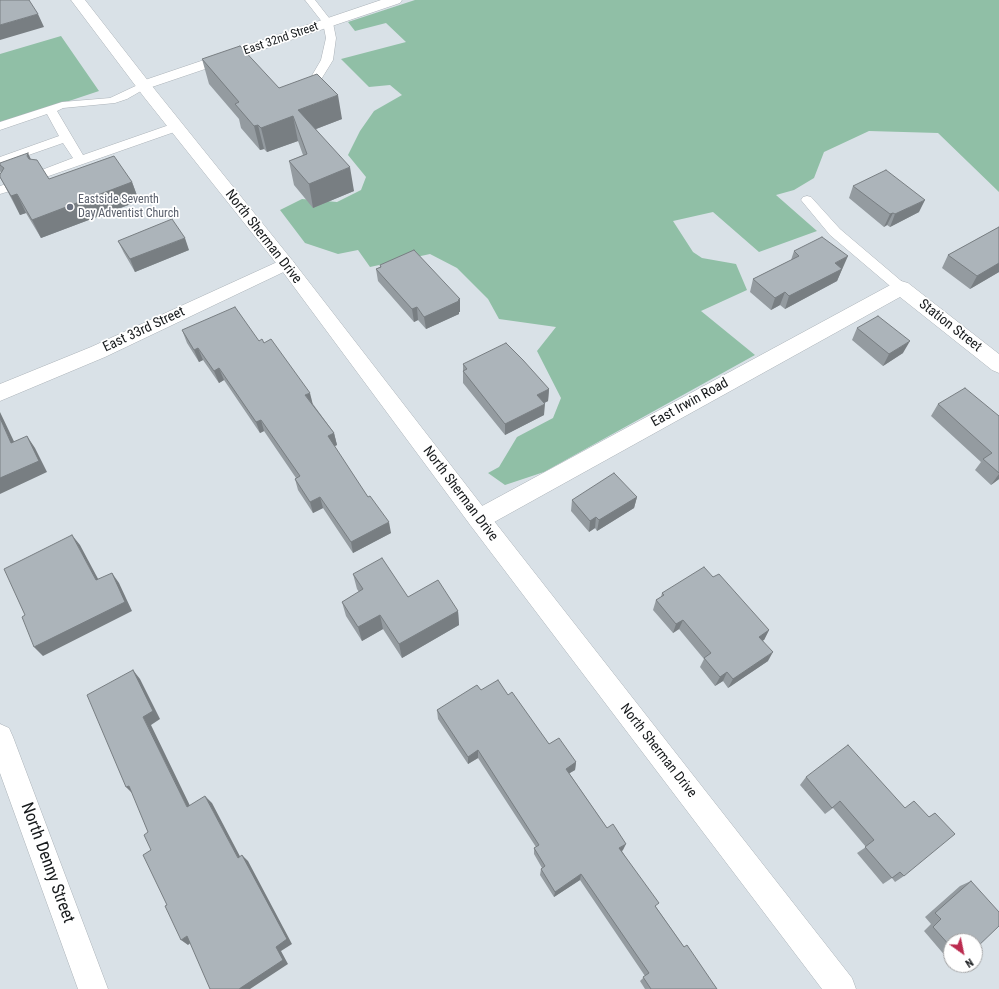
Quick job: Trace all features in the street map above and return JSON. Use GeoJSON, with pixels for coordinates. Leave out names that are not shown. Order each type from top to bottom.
{"type":"FeatureCollection","features":[{"type":"Feature","properties":{"kind":"street","name":"North Sherman Drive"},"geometry":{"type":"LineString","coordinates":[[78,0],[176,127],[286,264],[479,519],[841,989]]}},
{"type":"Feature","properties":{"kind":"street","name":"East 32nd Street"},"geometry":{"type":"LineString","coordinates":[[144,86],[395,0]]}},
{"type":"Feature","properties":{"kind":"street","name":"East 33rd Street"},"geometry":{"type":"LineString","coordinates":[[0,393],[98,352],[286,264]]}},
{"type":"Feature","properties":{"kind":"street","name":"Station Street"},"geometry":{"type":"LineString","coordinates":[[901,288],[999,365]]}},
{"type":"Feature","properties":{"kind":"street","name":"East Irwin Road"},"geometry":{"type":"LineString","coordinates":[[479,519],[901,288]]}},
{"type":"Feature","properties":{"kind":"street","name":"North Denny Street"},"geometry":{"type":"LineString","coordinates":[[0,737],[93,989]]}},
{"type":"Feature","properties":{"kind":"lane"},"geometry":{"type":"LineString","coordinates":[[310,0],[328,23],[331,38],[327,60],[313,84]]}},
{"type":"Feature","properties":{"kind":"lane"},"geometry":{"type":"LineString","coordinates":[[0,126],[62,105],[111,101],[123,97],[144,86]]}},
{"type":"Feature","properties":{"kind":"lane"},"geometry":{"type":"LineString","coordinates":[[50,109],[80,160]]}},
{"type":"Feature","properties":{"kind":"lane"},"geometry":{"type":"LineString","coordinates":[[43,174],[176,127]]}},
{"type":"Feature","properties":{"kind":"lane"},"geometry":{"type":"LineString","coordinates":[[0,161],[66,138]]}},
{"type":"Feature","properties":{"kind":"lane"},"geometry":{"type":"LineString","coordinates":[[807,200],[835,232],[901,288]]}},
{"type":"Feature","properties":{"kind":"green space"},"geometry":{"type":"Polygon","coordinates":[[[415,0],[999,0],[999,192],[938,133],[869,131],[824,152],[814,178],[794,190],[776,195],[817,231],[759,252],[713,212],[673,221],[693,252],[702,258],[736,264],[747,290],[701,311],[755,355],[544,472],[505,485],[488,473],[499,467],[517,437],[553,418],[561,398],[537,351],[556,327],[499,319],[488,299],[457,268],[430,254],[370,267],[358,250],[338,254],[305,243],[280,210],[302,199],[337,202],[361,190],[366,177],[348,155],[360,131],[374,111],[402,95],[390,85],[369,87],[341,59],[406,42],[386,23],[355,31],[348,22],[415,0]]]}},
{"type":"Feature","properties":{"kind":"green space"},"geometry":{"type":"Polygon","coordinates":[[[61,36],[99,91],[0,124],[0,54],[61,36]]]}},
{"type":"Feature","properties":{"kind":"building"},"geometry":{"type":"Polygon","coordinates":[[[0,0],[29,0],[38,14],[0,25],[0,0]]]}},
{"type":"Feature","properties":{"kind":"building"},"geometry":{"type":"Polygon","coordinates":[[[240,46],[279,88],[317,74],[338,95],[298,110],[350,167],[309,184],[289,161],[307,154],[293,116],[261,128],[258,125],[254,126],[235,104],[239,102],[202,59],[240,46]]]}},
{"type":"Feature","properties":{"kind":"building"},"geometry":{"type":"Polygon","coordinates":[[[28,153],[27,156],[29,159],[37,160],[49,179],[114,156],[132,182],[32,220],[17,194],[11,196],[0,177],[0,174],[4,168],[0,165],[0,163],[28,153]]]}},
{"type":"Feature","properties":{"kind":"building"},"geometry":{"type":"Polygon","coordinates":[[[886,170],[925,200],[895,214],[890,214],[853,186],[886,170]]]}},
{"type":"Feature","properties":{"kind":"building"},"geometry":{"type":"Polygon","coordinates":[[[172,219],[185,238],[130,259],[118,241],[172,219]]]}},
{"type":"Feature","properties":{"kind":"building"},"geometry":{"type":"Polygon","coordinates":[[[999,227],[999,263],[977,276],[948,255],[999,227]]]}},
{"type":"Feature","properties":{"kind":"building"},"geometry":{"type":"Polygon","coordinates":[[[822,237],[848,256],[835,263],[842,269],[789,296],[785,292],[775,298],[753,279],[799,256],[794,251],[822,237]]]}},
{"type":"Feature","properties":{"kind":"building"},"geometry":{"type":"Polygon","coordinates":[[[414,250],[460,299],[458,300],[459,301],[424,317],[417,307],[412,309],[376,269],[381,267],[380,265],[414,250]]]}},
{"type":"Feature","properties":{"kind":"building"},"geometry":{"type":"Polygon","coordinates":[[[235,307],[259,341],[262,339],[264,343],[271,339],[310,393],[305,395],[334,433],[328,436],[368,497],[370,496],[389,522],[351,542],[320,497],[310,502],[295,479],[300,476],[261,420],[256,422],[219,368],[214,371],[198,348],[194,350],[182,330],[235,307]]]}},
{"type":"Feature","properties":{"kind":"building"},"geometry":{"type":"Polygon","coordinates":[[[878,316],[910,341],[889,354],[857,328],[878,316]]]}},
{"type":"Feature","properties":{"kind":"building"},"geometry":{"type":"Polygon","coordinates":[[[506,343],[549,389],[537,395],[545,404],[505,424],[463,371],[467,369],[463,364],[506,343]]]}},
{"type":"Feature","properties":{"kind":"building"},"geometry":{"type":"Polygon","coordinates":[[[965,388],[999,416],[999,473],[983,459],[992,453],[938,404],[965,388]]]}},
{"type":"Feature","properties":{"kind":"building"},"geometry":{"type":"Polygon","coordinates":[[[0,418],[11,443],[27,436],[39,461],[0,478],[0,418]]]}},
{"type":"Feature","properties":{"kind":"building"},"geometry":{"type":"Polygon","coordinates":[[[614,473],[637,497],[599,520],[596,517],[590,521],[572,500],[614,473]]]}},
{"type":"Feature","properties":{"kind":"building"},"geometry":{"type":"Polygon","coordinates":[[[72,535],[96,580],[112,573],[125,602],[34,647],[22,617],[25,615],[4,569],[72,535]]]}},
{"type":"Feature","properties":{"kind":"building"},"geometry":{"type":"Polygon","coordinates":[[[382,558],[408,597],[438,580],[458,611],[399,644],[380,615],[358,627],[342,602],[363,589],[353,574],[382,558]]]}},
{"type":"Feature","properties":{"kind":"building"},"geometry":{"type":"Polygon","coordinates":[[[704,567],[713,577],[719,574],[769,630],[759,637],[773,652],[733,679],[727,672],[720,677],[704,658],[711,653],[683,620],[676,624],[656,600],[664,595],[662,593],[704,567]]]}},
{"type":"Feature","properties":{"kind":"building"},"geometry":{"type":"Polygon","coordinates":[[[133,670],[153,711],[143,717],[187,807],[205,796],[238,858],[242,855],[287,939],[276,947],[283,960],[239,989],[210,989],[187,936],[181,940],[165,906],[167,905],[143,855],[151,850],[144,835],[148,832],[129,786],[126,787],[87,695],[133,670]]]}},
{"type":"Feature","properties":{"kind":"building"},"geometry":{"type":"Polygon","coordinates":[[[498,680],[508,695],[512,692],[549,744],[559,738],[576,762],[566,769],[607,828],[613,824],[626,844],[619,848],[659,903],[655,906],[684,947],[687,945],[717,989],[651,989],[643,977],[649,973],[581,874],[555,892],[541,869],[545,866],[534,848],[539,845],[478,750],[468,757],[437,710],[477,685],[481,690],[498,680]]]}},
{"type":"Feature","properties":{"kind":"building"},"geometry":{"type":"Polygon","coordinates":[[[848,745],[905,808],[914,801],[929,817],[935,813],[955,834],[904,876],[900,872],[892,878],[865,847],[874,840],[840,801],[832,808],[806,777],[848,745]]]}},
{"type":"Feature","properties":{"kind":"building"},"geometry":{"type":"Polygon","coordinates":[[[971,881],[999,912],[999,926],[983,941],[983,933],[943,933],[943,938],[933,927],[941,919],[935,913],[971,881]]]}},
{"type":"Feature","properties":{"kind":"place","name":"Eastside Seventh Day Adventist Church"},"geometry":{"type":"Point","coordinates":[70,207]}}]}
